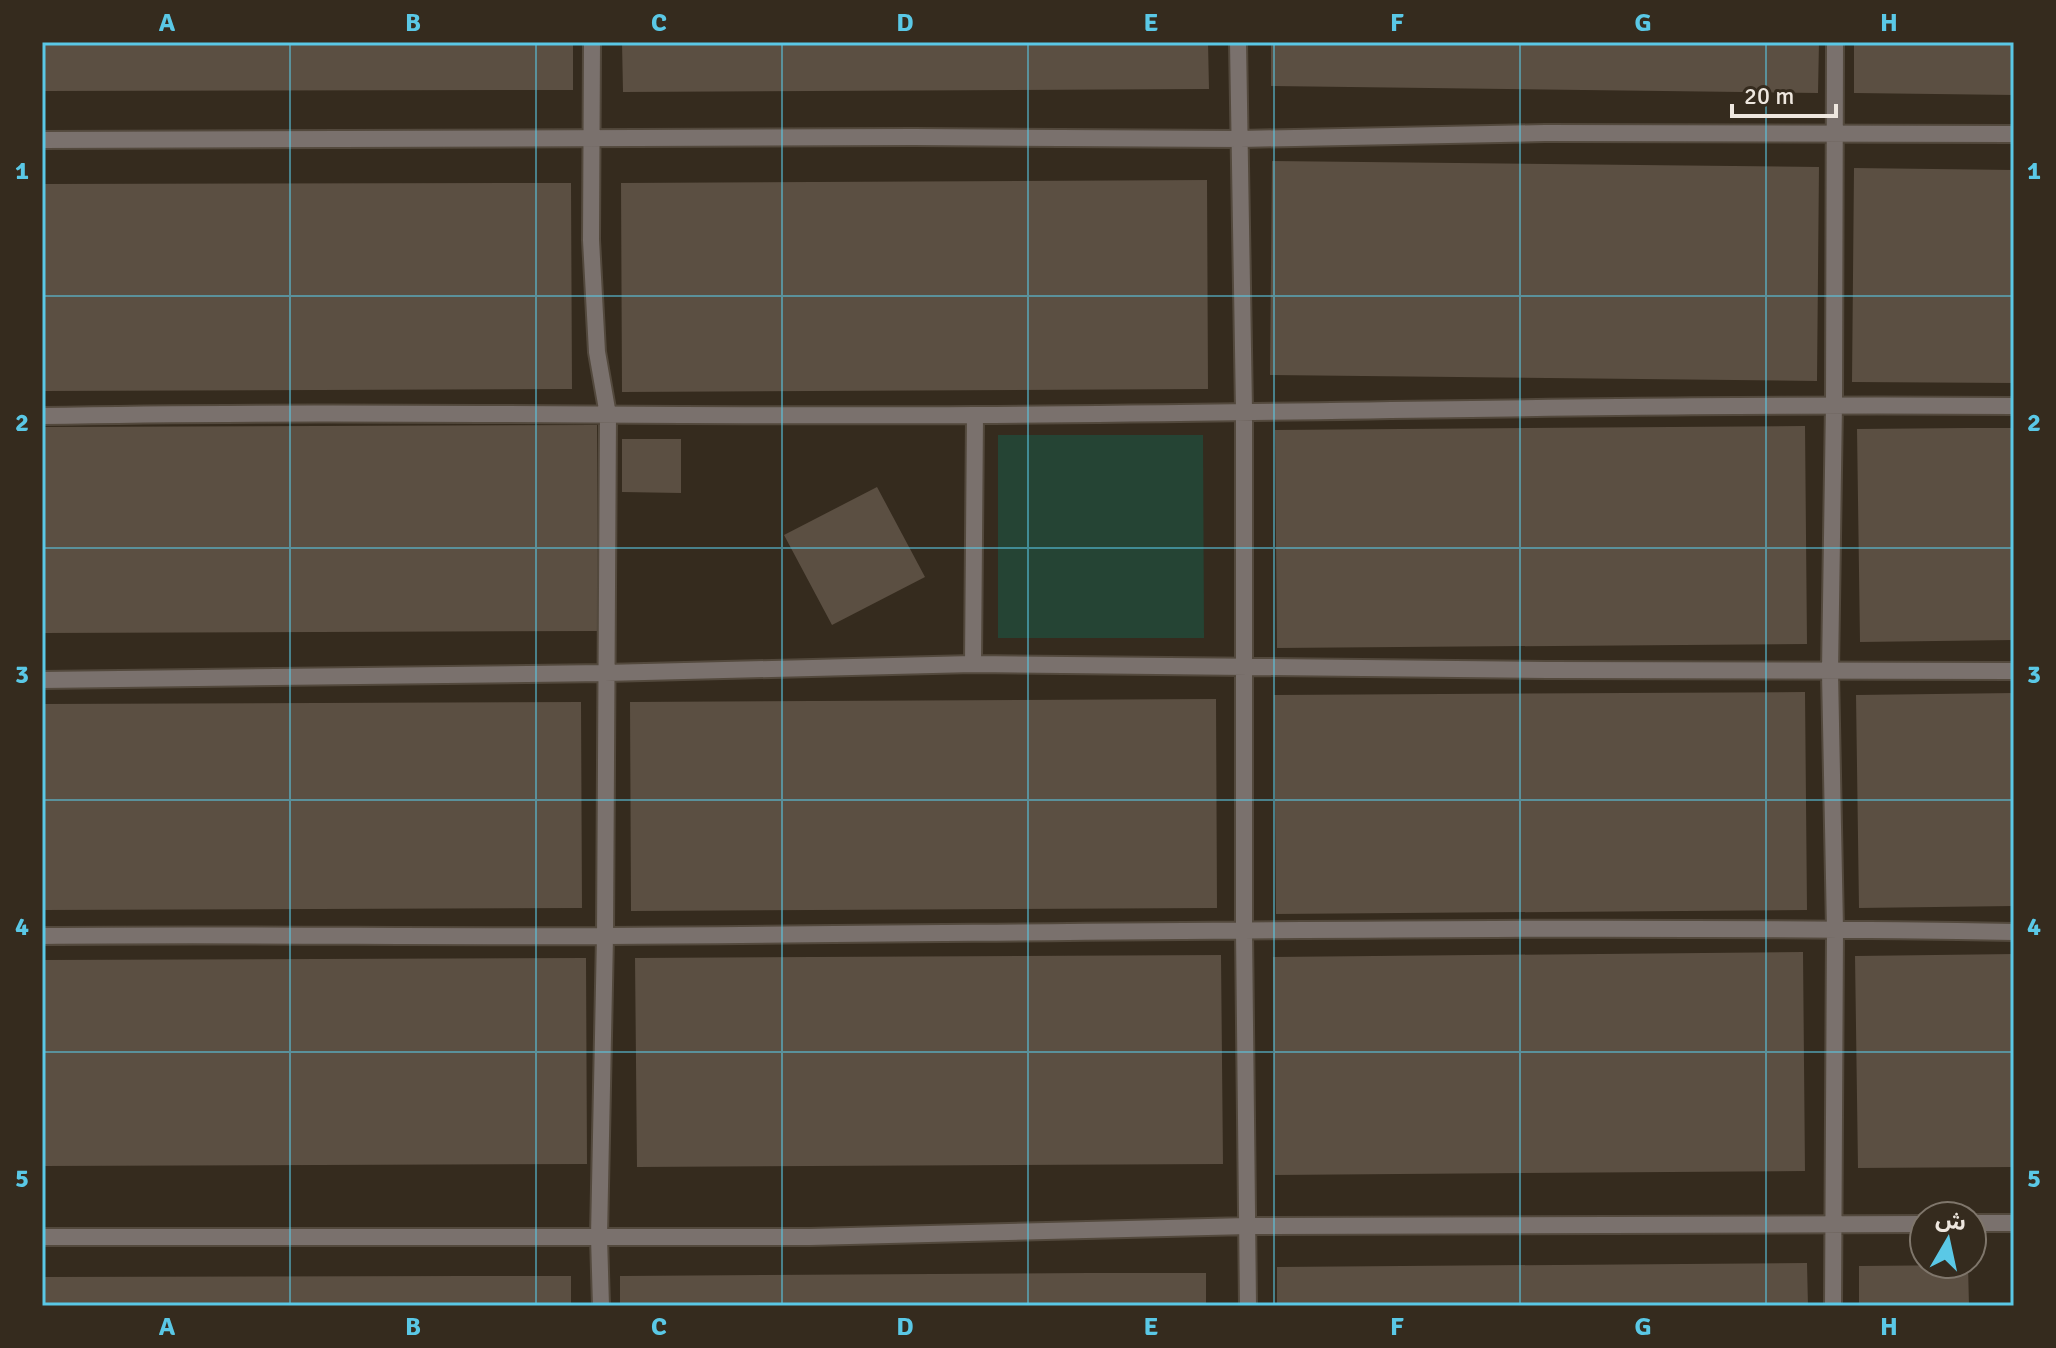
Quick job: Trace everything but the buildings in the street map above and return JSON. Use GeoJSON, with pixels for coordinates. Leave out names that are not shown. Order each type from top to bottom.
{"type":"FeatureCollection","features":[{"type":"Feature","properties":{"kind":"street"},"geometry":{"type":"LineString","coordinates":[[592,42],[591,240],[597,352],[608,415],[605,936],[599,1237],[601,1306]]}},
{"type":"Feature","properties":{"kind":"street"},"geometry":{"type":"LineString","coordinates":[[1238,42],[1244,410],[1248,1306]]}},
{"type":"Feature","properties":{"kind":"street"},"geometry":{"type":"LineString","coordinates":[[1833,1306],[1835,929],[1830,672],[1835,42]]}},
{"type":"Feature","properties":{"kind":"street"},"geometry":{"type":"LineString","coordinates":[[42,140],[1240,139],[1545,133],[2014,134]]}},
{"type":"Feature","properties":{"kind":"street"},"geometry":{"type":"LineString","coordinates":[[42,416],[261,412],[975,415],[1834,404],[2014,406]]}},
{"type":"Feature","properties":{"kind":"street"},"geometry":{"type":"LineString","coordinates":[[973,664],[975,415]]}},
{"type":"Feature","properties":{"kind":"street"},"geometry":{"type":"LineString","coordinates":[[42,680],[605,673],[973,664],[2014,671]]}},
{"type":"Feature","properties":{"kind":"street"},"geometry":{"type":"LineString","coordinates":[[42,936],[1835,929],[2014,932]]}},
{"type":"Feature","properties":{"kind":"street"},"geometry":{"type":"LineString","coordinates":[[1988,1223],[2014,1223]]}},
{"type":"Feature","properties":{"kind":"street"},"geometry":{"type":"LineString","coordinates":[[42,1237],[599,1237],[1000,1234],[1248,1226],[1908,1224]]}},
{"type":"Feature","properties":{"kind":"green space"},"geometry":{"type":"Polygon","coordinates":[[[998,435],[1203,435],[1204,638],[998,638],[998,435]]]}}]}
